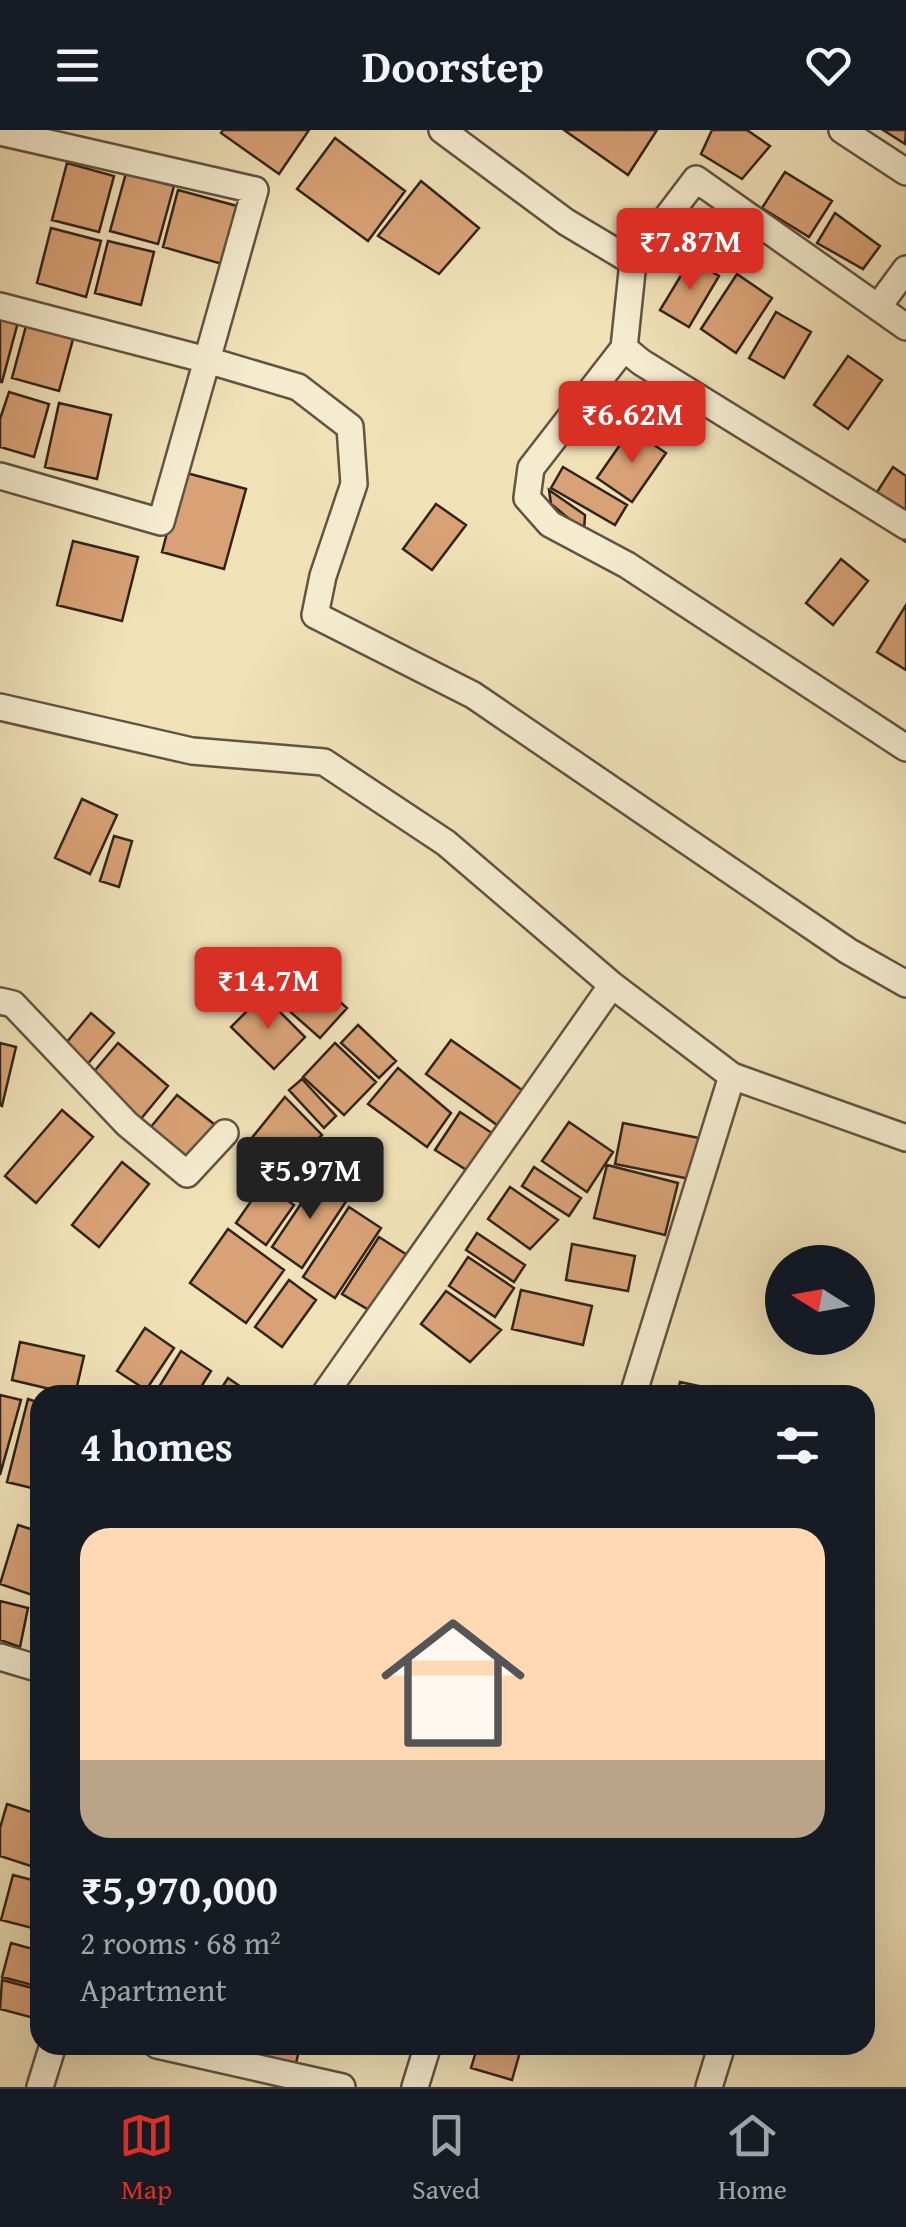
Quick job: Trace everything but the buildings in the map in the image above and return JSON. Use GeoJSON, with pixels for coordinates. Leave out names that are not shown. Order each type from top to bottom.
{"type":"FeatureCollection","features":[{"type":"Feature","properties":{"kind":"street"},"geometry":{"type":"LineString","coordinates":[[442,130],[566,222],[633,262]]}},
{"type":"Feature","properties":{"kind":"street"},"geometry":{"type":"LineString","coordinates":[[842,130],[906,172]]}},
{"type":"Feature","properties":{"kind":"street"},"geometry":{"type":"LineString","coordinates":[[0,132],[255,190],[162,522],[0,476]]}},
{"type":"Feature","properties":{"kind":"street"},"geometry":{"type":"LineString","coordinates":[[906,327],[696,178],[633,262],[624,348],[531,468],[528,498],[550,524],[627,565],[906,748]]}},
{"type":"Feature","properties":{"kind":"street"},"geometry":{"type":"LineString","coordinates":[[878,307],[906,269]]}},
{"type":"Feature","properties":{"kind":"street"},"geometry":{"type":"LineString","coordinates":[[0,306],[298,387],[350,427],[354,484],[314,615],[473,695],[848,951],[906,984]]}},
{"type":"Feature","properties":{"kind":"street"},"geometry":{"type":"LineString","coordinates":[[624,348],[906,526]]}},
{"type":"Feature","properties":{"kind":"street"},"geometry":{"type":"LineString","coordinates":[[0,707],[192,751],[324,762],[446,843],[612,986],[732,1076],[906,1138]]}},
{"type":"Feature","properties":{"kind":"street"},"geometry":{"type":"LineString","coordinates":[[331,1385],[612,986]]}},
{"type":"Feature","properties":{"kind":"street"},"geometry":{"type":"LineString","coordinates":[[0,1001],[12,1004],[127,1124],[187,1174],[225,1134]]}},
{"type":"Feature","properties":{"kind":"street"},"geometry":{"type":"LineString","coordinates":[[636,1385],[732,1076]]}},
{"type":"Feature","properties":{"kind":"street"},"geometry":{"type":"LineString","coordinates":[[0,1657],[30,1666]]}},
{"type":"Feature","properties":{"kind":"street"},"geometry":{"type":"LineString","coordinates":[[40,2087],[49,2055]]}},
{"type":"Feature","properties":{"kind":"street"},"geometry":{"type":"LineString","coordinates":[[202,2055],[342,2087]]}},
{"type":"Feature","properties":{"kind":"street"},"geometry":{"type":"LineString","coordinates":[[415,2087],[425,2055]]}},
{"type":"Feature","properties":{"kind":"street"},"geometry":{"type":"LineString","coordinates":[[709,2087],[719,2055]]}}]}
